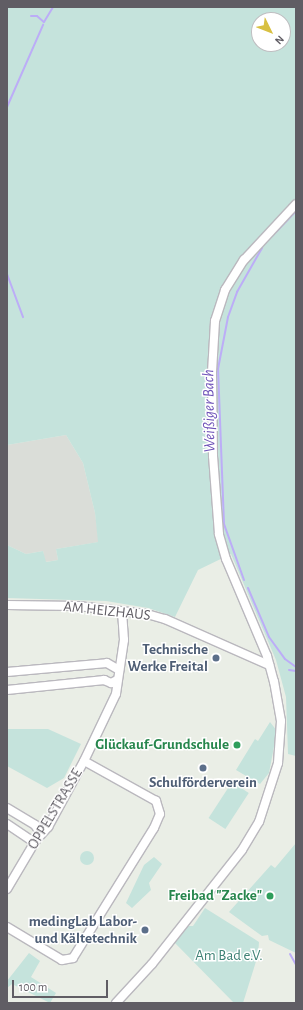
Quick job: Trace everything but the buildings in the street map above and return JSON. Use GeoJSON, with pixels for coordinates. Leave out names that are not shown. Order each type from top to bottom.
{"type":"FeatureCollection","features":[{"type":"Feature","properties":{"kind":"street"},"geometry":{"type":"LineString","coordinates":[[116,1003],[152,964],[232,864],[260,822],[278,763],[281,731],[278,701],[269,664],[219,534],[213,456],[212,372],[215,321],[225,290],[244,260],[296,204]]}},
{"type":"Feature","properties":{"kind":"street","name":"AM HEIZHAUS"},"geometry":{"type":"LineString","coordinates":[[7,605],[78,606],[159,617],[269,664]]}},
{"type":"Feature","properties":{"kind":"street","name":"OPPELSTRASSE"},"geometry":{"type":"LineString","coordinates":[[7,889],[38,837],[48,827],[84,760],[116,694],[124,640],[122,612]]}},
{"type":"Feature","properties":{"kind":"street"},"geometry":{"type":"LineString","coordinates":[[7,672],[107,663],[119,670]]}},
{"type":"Feature","properties":{"kind":"street"},"geometry":{"type":"LineString","coordinates":[[7,690],[104,680],[111,683],[117,680]]}},
{"type":"Feature","properties":{"kind":"street"},"geometry":{"type":"LineString","coordinates":[[7,927],[62,960],[73,958],[154,828],[160,814],[156,801],[84,760]]}},
{"type":"Feature","properties":{"kind":"street"},"geometry":{"type":"LineString","coordinates":[[7,808],[35,826],[38,837],[32,841],[7,824]]}},
{"type":"Feature","properties":{"kind":"shaded area"},"geometry":{"type":"Polygon","coordinates":[[[66,435],[83,463],[95,513],[99,542],[56,549],[58,560],[45,562],[43,551],[26,554],[7,545],[7,445],[66,435]]]}},
{"type":"Feature","properties":{"kind":"green space"},"geometry":{"type":"Polygon","coordinates":[[[7,7],[296,7],[296,756],[288,754],[286,697],[276,660],[231,554],[198,570],[175,617],[148,608],[106,601],[7,598],[7,545],[26,554],[43,551],[46,562],[58,560],[56,549],[98,542],[95,513],[83,463],[66,435],[7,445],[7,7]]]}},
{"type":"Feature","properties":{"kind":"green space"},"geometry":{"type":"Polygon","coordinates":[[[270,722],[277,731],[269,773],[260,784],[236,770],[255,739],[258,741],[270,722]]]}},
{"type":"Feature","properties":{"kind":"green space"},"geometry":{"type":"Polygon","coordinates":[[[7,729],[48,729],[81,744],[64,778],[47,788],[7,766],[7,729]]]}},
{"type":"Feature","properties":{"kind":"green space"},"geometry":{"type":"Polygon","coordinates":[[[232,782],[249,793],[225,829],[209,818],[232,782]]]}},
{"type":"Feature","properties":{"kind":"green space","name":"Freibad \"Zacke\""},"geometry":{"type":"Polygon","coordinates":[[[296,843],[296,953],[269,940],[268,935],[262,936],[229,912],[271,865],[275,868],[296,843]]]}},
{"type":"Feature","properties":{"kind":"green space"},"geometry":{"type":"Polygon","coordinates":[[[84,851],[90,851],[94,855],[94,861],[90,865],[84,865],[80,861],[80,855],[84,851]]]}},
{"type":"Feature","properties":{"kind":"green space"},"geometry":{"type":"Polygon","coordinates":[[[154,857],[162,864],[149,883],[151,890],[132,908],[126,903],[144,865],[154,857]]]}},
{"type":"Feature","properties":{"kind":"green space","name":"Am Bad e.V."},"geometry":{"type":"Polygon","coordinates":[[[205,908],[259,942],[258,955],[243,1003],[234,1003],[174,942],[187,926],[193,926],[205,908]]]}},
{"type":"Feature","properties":{"kind":"green space"},"geometry":{"type":"Polygon","coordinates":[[[29,953],[40,961],[31,977],[56,993],[50,1003],[12,984],[7,988],[7,981],[29,953]]]}},
{"type":"Feature","properties":{"kind":"waterway"},"geometry":{"type":"LineString","coordinates":[[31,16],[37,16],[44,22],[53,7]]}},
{"type":"Feature","properties":{"kind":"waterway"},"geometry":{"type":"LineString","coordinates":[[7,107],[43,25]]}},
{"type":"Feature","properties":{"kind":"waterway","name":"Weißiger Bach"},"geometry":{"type":"LineString","coordinates":[[272,236],[296,211]]}},
{"type":"Feature","properties":{"kind":"waterway","name":"Weißiger Bach"},"geometry":{"type":"LineString","coordinates":[[244,580],[224,524],[218,369],[228,317],[237,292],[262,248]]}},
{"type":"Feature","properties":{"kind":"waterway"},"geometry":{"type":"LineString","coordinates":[[7,274],[23,317]]}},
{"type":"Feature","properties":{"kind":"waterway","name":"Weißiger Bach"},"geometry":{"type":"LineString","coordinates":[[248,588],[269,637],[285,659],[296,667]]}},
{"type":"Feature","properties":{"kind":"waterway"},"geometry":{"type":"LineString","coordinates":[[289,670],[296,671]]}},
{"type":"Feature","properties":{"kind":"waterway"},"geometry":{"type":"LineString","coordinates":[[290,954],[296,965]]}},
{"type":"Feature","properties":{"kind":"place","name":"Technische Werke Freital"},"geometry":{"type":"Point","coordinates":[216,658]}},
{"type":"Feature","properties":{"kind":"place","name":"Glückauf-Grundschule"},"geometry":{"type":"Point","coordinates":[237,745]}},
{"type":"Feature","properties":{"kind":"place","name":"Schulförderverein"},"geometry":{"type":"Point","coordinates":[203,768]}},
{"type":"Feature","properties":{"kind":"place","name":"Freibad \"Zacke\""},"geometry":{"type":"Point","coordinates":[270,896]}},
{"type":"Feature","properties":{"kind":"place","name":"medingLab Labor- und Kältetechnik"},"geometry":{"type":"Point","coordinates":[145,930]}}]}
